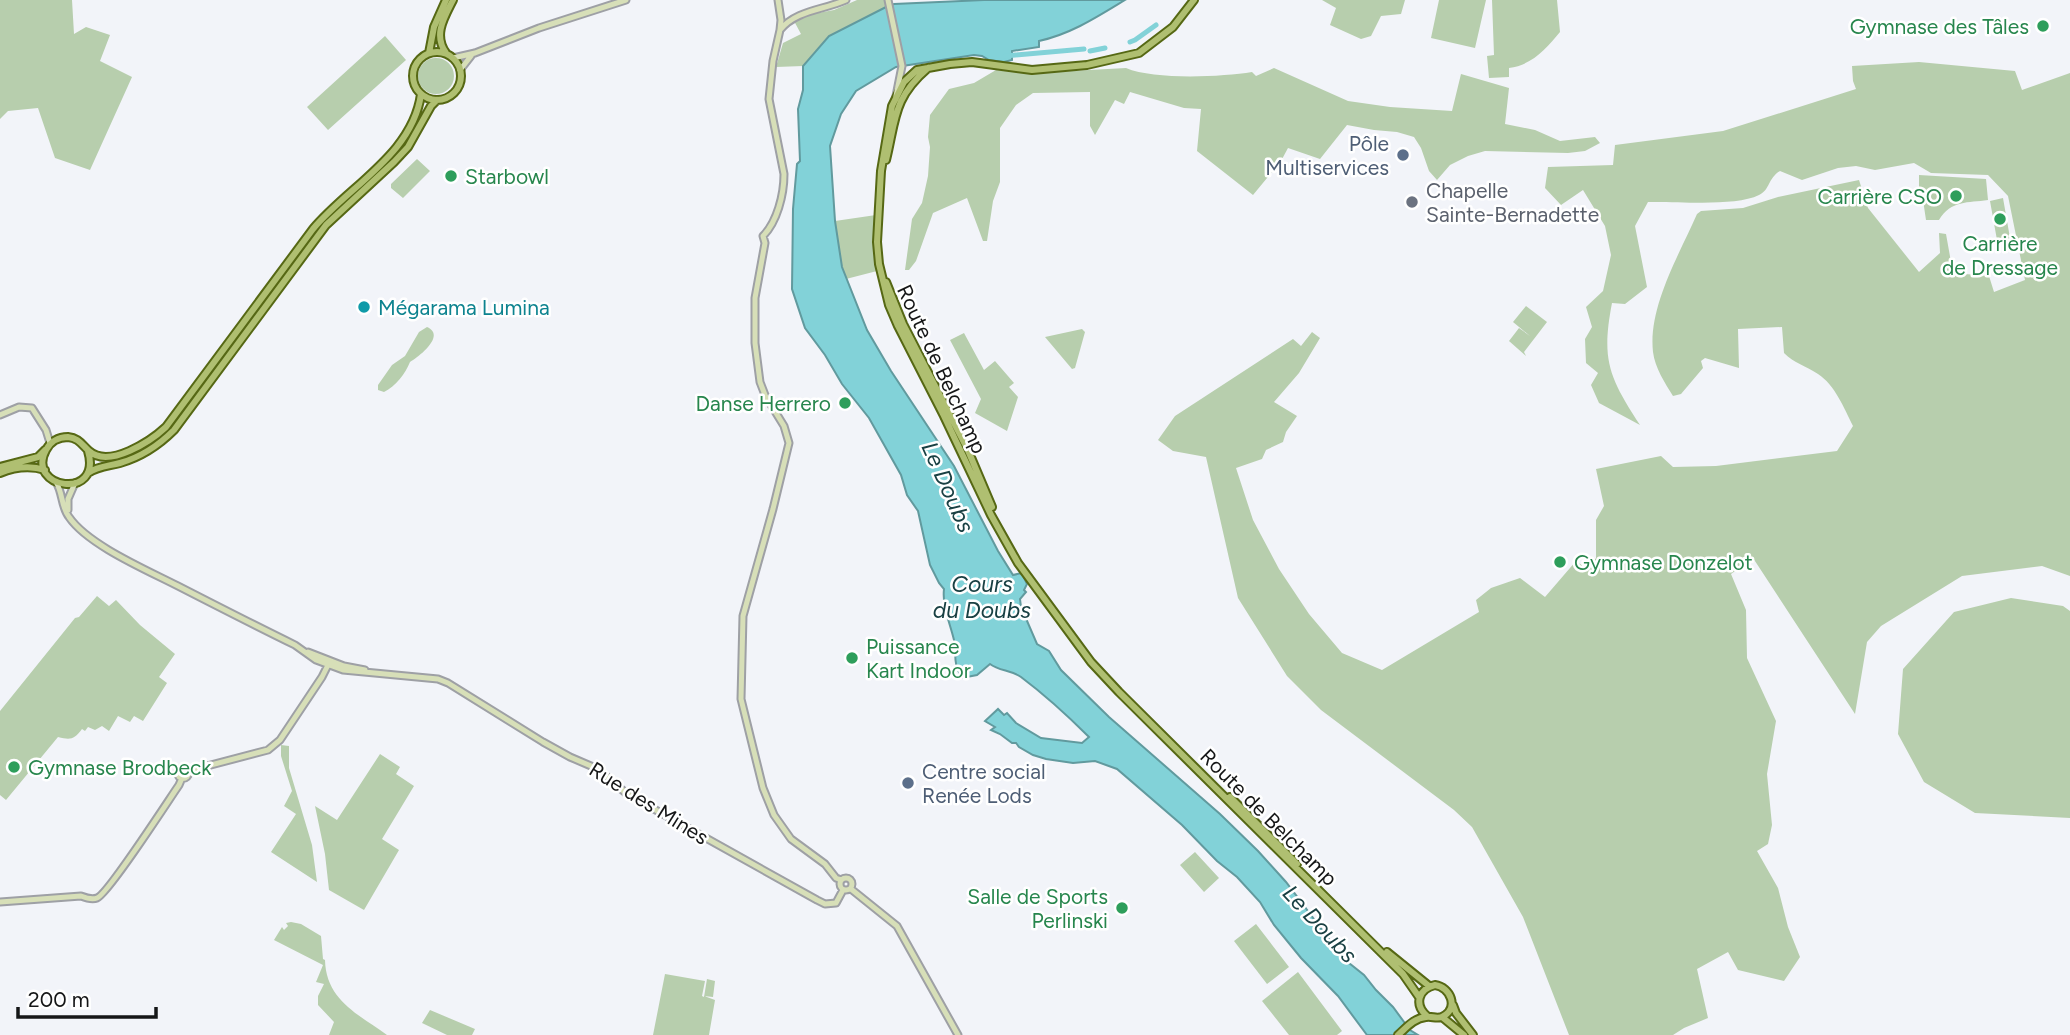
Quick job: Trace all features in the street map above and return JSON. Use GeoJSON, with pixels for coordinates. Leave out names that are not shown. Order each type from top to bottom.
{"type":"FeatureCollection","features":[{"type":"Feature","properties":{"kind":"main road"},"geometry":{"type":"LineString","coordinates":[[429,53],[435,26],[446,0]]}},
{"type":"Feature","properties":{"kind":"main road"},"geometry":{"type":"LineString","coordinates":[[446,53],[429,53],[418,61],[413,74],[415,85],[421,94],[431,99],[447,97],[456,91],[460,83],[460,71],[439,39],[439,30],[453,0]]}},
{"type":"Feature","properties":{"kind":"main road"},"geometry":{"type":"LineString","coordinates":[[909,75],[930,67],[972,62],[1032,71],[1087,65],[1139,53],[1174,27],[1194,0]]}},
{"type":"Feature","properties":{"kind":"main road"},"geometry":{"type":"LineString","coordinates":[[892,124],[906,91],[930,67]]}},
{"type":"Feature","properties":{"kind":"main road","name":"Route de Belchamp"},"geometry":{"type":"LineString","coordinates":[[909,75],[892,106],[881,171],[877,242],[882,281],[901,332],[1006,542],[1029,579],[1091,662],[1180,754],[1403,974],[1419,1001]]}},
{"type":"Feature","properties":{"kind":"main road"},"geometry":{"type":"LineString","coordinates":[[0,467],[38,457],[48,446],[61,438],[77,439],[88,451],[98,455],[121,454],[143,445],[166,427],[313,229],[385,160],[403,138],[417,116],[421,94]]}},
{"type":"Feature","properties":{"kind":"main road"},"geometry":{"type":"LineString","coordinates":[[48,446],[43,463],[45,470],[56,482],[65,485],[75,483],[98,468],[121,463],[142,454],[164,440],[326,225],[408,147],[437,100]]}},
{"type":"Feature","properties":{"kind":"main road","name":"Route de Belchamp"},"geometry":{"type":"LineString","coordinates":[[892,124],[884,171],[880,230],[886,280],[903,324],[961,436],[997,520],[1020,561],[1094,662],[1116,686],[1389,954],[1429,986]]}},
{"type":"Feature","properties":{"kind":"main road"},"geometry":{"type":"LineString","coordinates":[[86,475],[90,464],[88,451]]}},
{"type":"Feature","properties":{"kind":"main road"},"geometry":{"type":"LineString","coordinates":[[0,473],[32,467],[45,470]]}},
{"type":"Feature","properties":{"kind":"main road"},"geometry":{"type":"LineString","coordinates":[[1396,1035],[1412,1020],[1422,991],[1435,985],[1444,987],[1450,993],[1455,1013],[1473,1035]]}},
{"type":"Feature","properties":{"kind":"main road"},"geometry":{"type":"LineString","coordinates":[[1419,1001],[1422,1012],[1435,1018],[1442,1017],[1451,1008],[1452,1002]]}},
{"type":"Feature","properties":{"kind":"main road"},"geometry":{"type":"LineString","coordinates":[[1412,1020],[1427,1016]]}},
{"type":"Feature","properties":{"kind":"main road"},"geometry":{"type":"LineString","coordinates":[[1442,1017],[1464,1035]]}},
{"type":"Feature","properties":{"kind":"street"},"geometry":{"type":"LineString","coordinates":[[453,58],[626,0]]}},
{"type":"Feature","properties":{"kind":"street"},"geometry":{"type":"LineString","coordinates":[[778,0],[783,22],[773,61],[769,99],[784,184],[770,229],[763,236],[765,243],[755,298],[754,334],[760,382],[784,426],[788,436],[788,450],[743,616],[742,710],[763,788],[775,815],[791,839],[825,864],[836,878],[851,880],[851,889]]}},
{"type":"Feature","properties":{"kind":"street"},"geometry":{"type":"LineString","coordinates":[[783,22],[813,9],[829,7],[846,0]]}},
{"type":"Feature","properties":{"kind":"street"},"geometry":{"type":"LineString","coordinates":[[888,2],[902,66],[896,96]]}},
{"type":"Feature","properties":{"kind":"street"},"geometry":{"type":"LineString","coordinates":[[460,71],[474,53]]}},
{"type":"Feature","properties":{"kind":"street"},"geometry":{"type":"LineString","coordinates":[[902,66],[909,75]]}},
{"type":"Feature","properties":{"kind":"street","name":"Route de Belchamp"},"geometry":{"type":"LineString","coordinates":[[892,124],[895,106],[909,75]]}},
{"type":"Feature","properties":{"kind":"street"},"geometry":{"type":"LineString","coordinates":[[0,415],[19,407],[32,408],[46,430],[48,446]]}},
{"type":"Feature","properties":{"kind":"street"},"geometry":{"type":"LineString","coordinates":[[46,430],[61,438]]}},
{"type":"Feature","properties":{"kind":"street"},"geometry":{"type":"LineString","coordinates":[[56,482],[68,517]]}},
{"type":"Feature","properties":{"kind":"street"},"geometry":{"type":"LineString","coordinates":[[68,517],[68,499],[75,483]]}},
{"type":"Feature","properties":{"kind":"street","name":"Rue des Mines"},"geometry":{"type":"LineString","coordinates":[[68,517],[90,537],[117,554],[329,663],[386,674],[438,679],[456,687],[542,742],[598,769],[627,794],[825,904],[836,903],[843,890]]}},
{"type":"Feature","properties":{"kind":"street"},"geometry":{"type":"LineString","coordinates":[[0,902],[81,896],[98,898],[179,785],[179,769],[184,767],[188,771],[268,750],[280,740],[329,663]]}},
{"type":"Feature","properties":{"kind":"street"},"geometry":{"type":"LineString","coordinates":[[842,880],[840,885],[843,890],[851,889]]}},
{"type":"Feature","properties":{"kind":"street"},"geometry":{"type":"LineString","coordinates":[[851,889],[897,926],[958,1035]]}},
{"type":"Feature","properties":{"kind":"green space"},"geometry":{"type":"Polygon","coordinates":[[[0,0],[72,0],[74,34],[86,27],[110,35],[100,61],[132,77],[90,170],[55,158],[38,108],[8,111],[0,119],[0,0]]]}},
{"type":"Feature","properties":{"kind":"green space"},"geometry":{"type":"Polygon","coordinates":[[[857,0],[885,0],[886,7],[829,36],[803,66],[776,67],[783,43],[801,34],[794,21],[816,10],[818,13],[834,10],[857,0]]]}},
{"type":"Feature","properties":{"kind":"green space"},"geometry":{"type":"Polygon","coordinates":[[[1322,0],[1405,0],[1401,14],[1381,16],[1371,36],[1361,39],[1330,25],[1336,8],[1322,0]]]}},
{"type":"Feature","properties":{"kind":"green space"},"geometry":{"type":"Polygon","coordinates":[[[1439,0],[1486,0],[1475,48],[1431,38],[1439,0]]]}},
{"type":"Feature","properties":{"kind":"green space"},"geometry":{"type":"Polygon","coordinates":[[[1492,0],[1557,0],[1560,32],[1532,60],[1509,68],[1509,77],[1489,78],[1487,56],[1494,55],[1492,0]]]}},
{"type":"Feature","properties":{"kind":"green space"},"geometry":{"type":"Polygon","coordinates":[[[385,36],[406,60],[328,130],[307,107],[385,36]]]}},
{"type":"Feature","properties":{"kind":"green space"},"geometry":{"type":"Polygon","coordinates":[[[436,58],[449,63],[454,76],[449,89],[436,94],[423,89],[418,76],[423,63],[436,58]]]}},
{"type":"Feature","properties":{"kind":"green space"},"geometry":{"type":"Polygon","coordinates":[[[1919,62],[2015,71],[2022,90],[2070,73],[2070,576],[2042,566],[1962,576],[1881,626],[1867,642],[1855,714],[1753,558],[1731,574],[1746,610],[1747,658],[1776,721],[1767,774],[1772,825],[1768,844],[1757,851],[1778,888],[1788,927],[1800,957],[1784,981],[1738,970],[1728,952],[1697,969],[1708,1018],[1673,1035],[1569,1035],[1523,917],[1472,827],[1454,810],[1321,710],[1287,676],[1238,598],[1206,457],[1173,451],[1158,440],[1175,416],[1293,339],[1301,346],[1312,332],[1320,338],[1299,373],[1274,402],[1297,416],[1283,442],[1266,450],[1262,459],[1236,468],[1253,520],[1279,569],[1309,614],[1342,653],[1382,670],[1479,612],[1476,600],[1491,588],[1520,578],[1545,597],[1576,561],[1587,569],[1596,558],[1596,520],[1604,506],[1596,469],[1661,456],[1673,467],[1716,466],[1837,451],[1853,426],[1839,397],[1829,384],[1784,353],[1782,327],[1738,329],[1739,368],[1705,358],[1701,361],[1703,368],[1681,394],[1673,396],[1654,358],[1655,317],[1666,281],[1697,214],[1701,211],[1743,208],[1778,197],[1859,180],[1868,208],[1919,272],[1940,253],[1939,233],[1946,234],[1953,273],[1989,276],[1994,292],[2025,280],[2008,196],[1988,175],[1931,173],[1914,163],[1875,170],[1856,166],[1838,168],[1802,180],[1780,171],[1763,193],[1749,199],[1721,202],[1648,202],[1635,226],[1647,287],[1625,304],[1612,303],[1607,339],[1610,367],[1621,394],[1640,425],[1599,403],[1591,385],[1598,373],[1586,363],[1585,339],[1592,327],[1586,307],[1603,291],[1611,255],[1605,226],[1583,190],[1561,205],[1545,188],[1548,167],[1613,165],[1615,145],[1723,131],[1856,89],[1852,66],[1919,62]]]}},
{"type":"Feature","properties":{"kind":"green space"},"geometry":{"type":"Polygon","coordinates":[[[1126,68],[1153,74],[1188,76],[1252,72],[1256,76],[1274,68],[1348,101],[1452,111],[1461,74],[1509,88],[1505,124],[1535,130],[1560,141],[1595,137],[1600,143],[1585,151],[1568,153],[1485,151],[1450,165],[1437,180],[1429,171],[1414,137],[1347,125],[1320,159],[1288,148],[1281,161],[1253,195],[1197,151],[1201,109],[1184,108],[1130,92],[1124,104],[1115,100],[1095,135],[1090,126],[1090,92],[1033,93],[1016,105],[1000,128],[1000,182],[993,201],[987,241],[983,241],[967,198],[933,213],[916,261],[909,270],[905,270],[912,219],[922,203],[928,176],[930,115],[949,89],[974,83],[996,70],[1034,73],[1126,68]]]}},
{"type":"Feature","properties":{"kind":"green space"},"geometry":{"type":"Polygon","coordinates":[[[417,159],[430,171],[403,198],[391,188],[391,184],[417,159]]]}},
{"type":"Feature","properties":{"kind":"green space","name":"Carrière CSO"},"geometry":{"type":"Polygon","coordinates":[[[1919,175],[1986,179],[1988,200],[1960,204],[1949,209],[1939,220],[1926,220],[1923,200],[1925,192],[1919,190],[1919,175]]]}},
{"type":"Feature","properties":{"kind":"green space","name":"Carrière de Dressage"},"geometry":{"type":"Polygon","coordinates":[[[2003,198],[2010,238],[1997,240],[1990,201],[2003,198]]]}},
{"type":"Feature","properties":{"kind":"green space"},"geometry":{"type":"Polygon","coordinates":[[[876,215],[874,244],[877,271],[846,279],[835,221],[876,215]]]}},
{"type":"Feature","properties":{"kind":"green space"},"geometry":{"type":"Polygon","coordinates":[[[1526,306],[1547,322],[1524,352],[1526,356],[1509,341],[1519,328],[1530,336],[1513,322],[1526,306]]]}},
{"type":"Feature","properties":{"kind":"green space"},"geometry":{"type":"Polygon","coordinates":[[[427,327],[434,335],[433,340],[410,362],[403,375],[392,386],[384,392],[378,390],[378,385],[392,365],[405,356],[419,332],[427,327]]]}},
{"type":"Feature","properties":{"kind":"green space"},"geometry":{"type":"Polygon","coordinates":[[[1082,329],[1085,332],[1075,368],[1072,369],[1045,337],[1082,329]]]}},
{"type":"Feature","properties":{"kind":"green space"},"geometry":{"type":"Polygon","coordinates":[[[964,333],[984,370],[995,361],[1014,383],[1009,387],[1018,397],[1007,431],[975,413],[981,399],[950,340],[964,333]]]}},
{"type":"Feature","properties":{"kind":"green space"},"geometry":{"type":"Polygon","coordinates":[[[97,596],[109,606],[116,600],[140,625],[175,654],[159,677],[167,683],[143,721],[134,716],[130,722],[118,716],[109,731],[102,726],[95,730],[88,727],[72,738],[58,737],[6,800],[0,795],[0,711],[75,618],[79,617],[97,596]]]}},
{"type":"Feature","properties":{"kind":"green space"},"geometry":{"type":"Polygon","coordinates":[[[2011,598],[2063,606],[2070,611],[2070,818],[1975,813],[1924,782],[1898,734],[1903,669],[1954,612],[2011,598]]]}},
{"type":"Feature","properties":{"kind":"green space"},"geometry":{"type":"Polygon","coordinates":[[[281,745],[289,746],[289,768],[312,845],[317,882],[271,852],[296,814],[284,806],[292,791],[281,756],[281,745]]]}},
{"type":"Feature","properties":{"kind":"green space"},"geometry":{"type":"Polygon","coordinates":[[[380,754],[400,767],[396,774],[414,786],[382,839],[399,850],[364,910],[329,890],[315,806],[337,820],[380,754]]]}},
{"type":"Feature","properties":{"kind":"green space"},"geometry":{"type":"Polygon","coordinates":[[[1195,852],[1219,878],[1204,892],[1180,865],[1195,852]]]}},
{"type":"Feature","properties":{"kind":"green space"},"geometry":{"type":"Polygon","coordinates":[[[286,923],[301,924],[321,936],[327,974],[337,996],[355,1013],[387,1035],[329,1035],[334,1022],[318,1005],[318,996],[324,984],[316,982],[323,965],[274,940],[282,927],[284,930],[288,926],[286,923]]]}},
{"type":"Feature","properties":{"kind":"green space"},"geometry":{"type":"Polygon","coordinates":[[[1256,924],[1289,967],[1267,984],[1234,941],[1256,924]]]}},
{"type":"Feature","properties":{"kind":"green space"},"geometry":{"type":"Polygon","coordinates":[[[1298,972],[1342,1031],[1337,1035],[1289,1035],[1262,1001],[1298,972]]]}},
{"type":"Feature","properties":{"kind":"green space"},"geometry":{"type":"Polygon","coordinates":[[[665,974],[705,981],[702,996],[715,1000],[709,1035],[653,1035],[665,974]]]}},
{"type":"Feature","properties":{"kind":"green space"},"geometry":{"type":"Polygon","coordinates":[[[707,979],[715,981],[713,997],[704,996],[707,979]]]}},
{"type":"Feature","properties":{"kind":"green space"},"geometry":{"type":"Polygon","coordinates":[[[430,1010],[475,1029],[472,1035],[447,1035],[422,1023],[430,1010]]]}},
{"type":"Feature","properties":{"kind":"water","name":"Cours du Doubs"},"geometry":{"type":"Polygon","coordinates":[[[984,0],[1125,0],[1094,19],[1039,41],[1039,47],[1012,51],[1012,60],[1004,62],[974,55],[896,67],[856,91],[841,114],[830,146],[835,221],[842,267],[867,330],[954,466],[1013,575],[1022,573],[1027,584],[1024,590],[1026,592],[1020,599],[1021,607],[1037,644],[1049,651],[1061,670],[1109,717],[1220,814],[1258,851],[1286,882],[1344,959],[1364,975],[1410,1030],[1418,1035],[1367,1035],[1338,996],[1301,958],[1274,925],[1260,902],[1237,877],[1117,769],[1095,761],[1073,763],[1033,755],[991,730],[995,727],[985,721],[998,709],[1041,738],[1082,743],[1089,737],[1048,698],[1017,675],[990,664],[977,675],[962,678],[956,663],[944,589],[930,565],[918,511],[907,495],[901,475],[869,418],[842,384],[805,328],[792,289],[793,209],[797,164],[800,161],[798,109],[803,90],[803,66],[829,36],[894,4],[984,0]]]}},
{"type":"Feature","properties":{"kind":"waterway"},"geometry":{"type":"LineString","coordinates":[[1130,42],[1156,25]]}},
{"type":"Feature","properties":{"kind":"waterway"},"geometry":{"type":"LineString","coordinates":[[1090,51],[1105,48]]}},
{"type":"Feature","properties":{"kind":"waterway"},"geometry":{"type":"LineString","coordinates":[[1005,56],[1084,49]]}},
{"type":"Feature","properties":{"kind":"place","name":"Gymnase des Tâles"},"geometry":{"type":"Point","coordinates":[2043,26]}},
{"type":"Feature","properties":{"kind":"place","name":"Pôle Multiservices"},"geometry":{"type":"Point","coordinates":[1403,155]}},
{"type":"Feature","properties":{"kind":"place","name":"Starbowl"},"geometry":{"type":"Point","coordinates":[451,176]}},
{"type":"Feature","properties":{"kind":"place","name":"Carrière CSO"},"geometry":{"type":"Point","coordinates":[1956,196]}},
{"type":"Feature","properties":{"kind":"place","name":"Chapelle Sainte-Bernadette"},"geometry":{"type":"Point","coordinates":[1412,202]}},
{"type":"Feature","properties":{"kind":"place","name":"Carrière de Dressage"},"geometry":{"type":"Point","coordinates":[2000,219]}},
{"type":"Feature","properties":{"kind":"place","name":"Mégarama Lumina"},"geometry":{"type":"Point","coordinates":[364,307]}},
{"type":"Feature","properties":{"kind":"place","name":"Danse Herrero"},"geometry":{"type":"Point","coordinates":[845,403]}},
{"type":"Feature","properties":{"kind":"place","name":"Gymnase Donzelot"},"geometry":{"type":"Point","coordinates":[1560,562]}},
{"type":"Feature","properties":{"kind":"place","name":"Puissance Kart Indoor"},"geometry":{"type":"Point","coordinates":[852,658]}},
{"type":"Feature","properties":{"kind":"place","name":"Gymnase Brodbeck"},"geometry":{"type":"Point","coordinates":[14,767]}},
{"type":"Feature","properties":{"kind":"place","name":"Centre social Renée Lods"},"geometry":{"type":"Point","coordinates":[908,783]}},
{"type":"Feature","properties":{"kind":"place","name":"Salle de Sports Perlinski"},"geometry":{"type":"Point","coordinates":[1122,908]}},
{"type":"Feature","properties":{"kind":"water label","name":"Le Doubs"},"geometry":{"type":"Point","coordinates":[948,487]}},
{"type":"Feature","properties":{"kind":"water label","name":"Le Doubs"},"geometry":{"type":"Point","coordinates":[1320,924]}}]}
